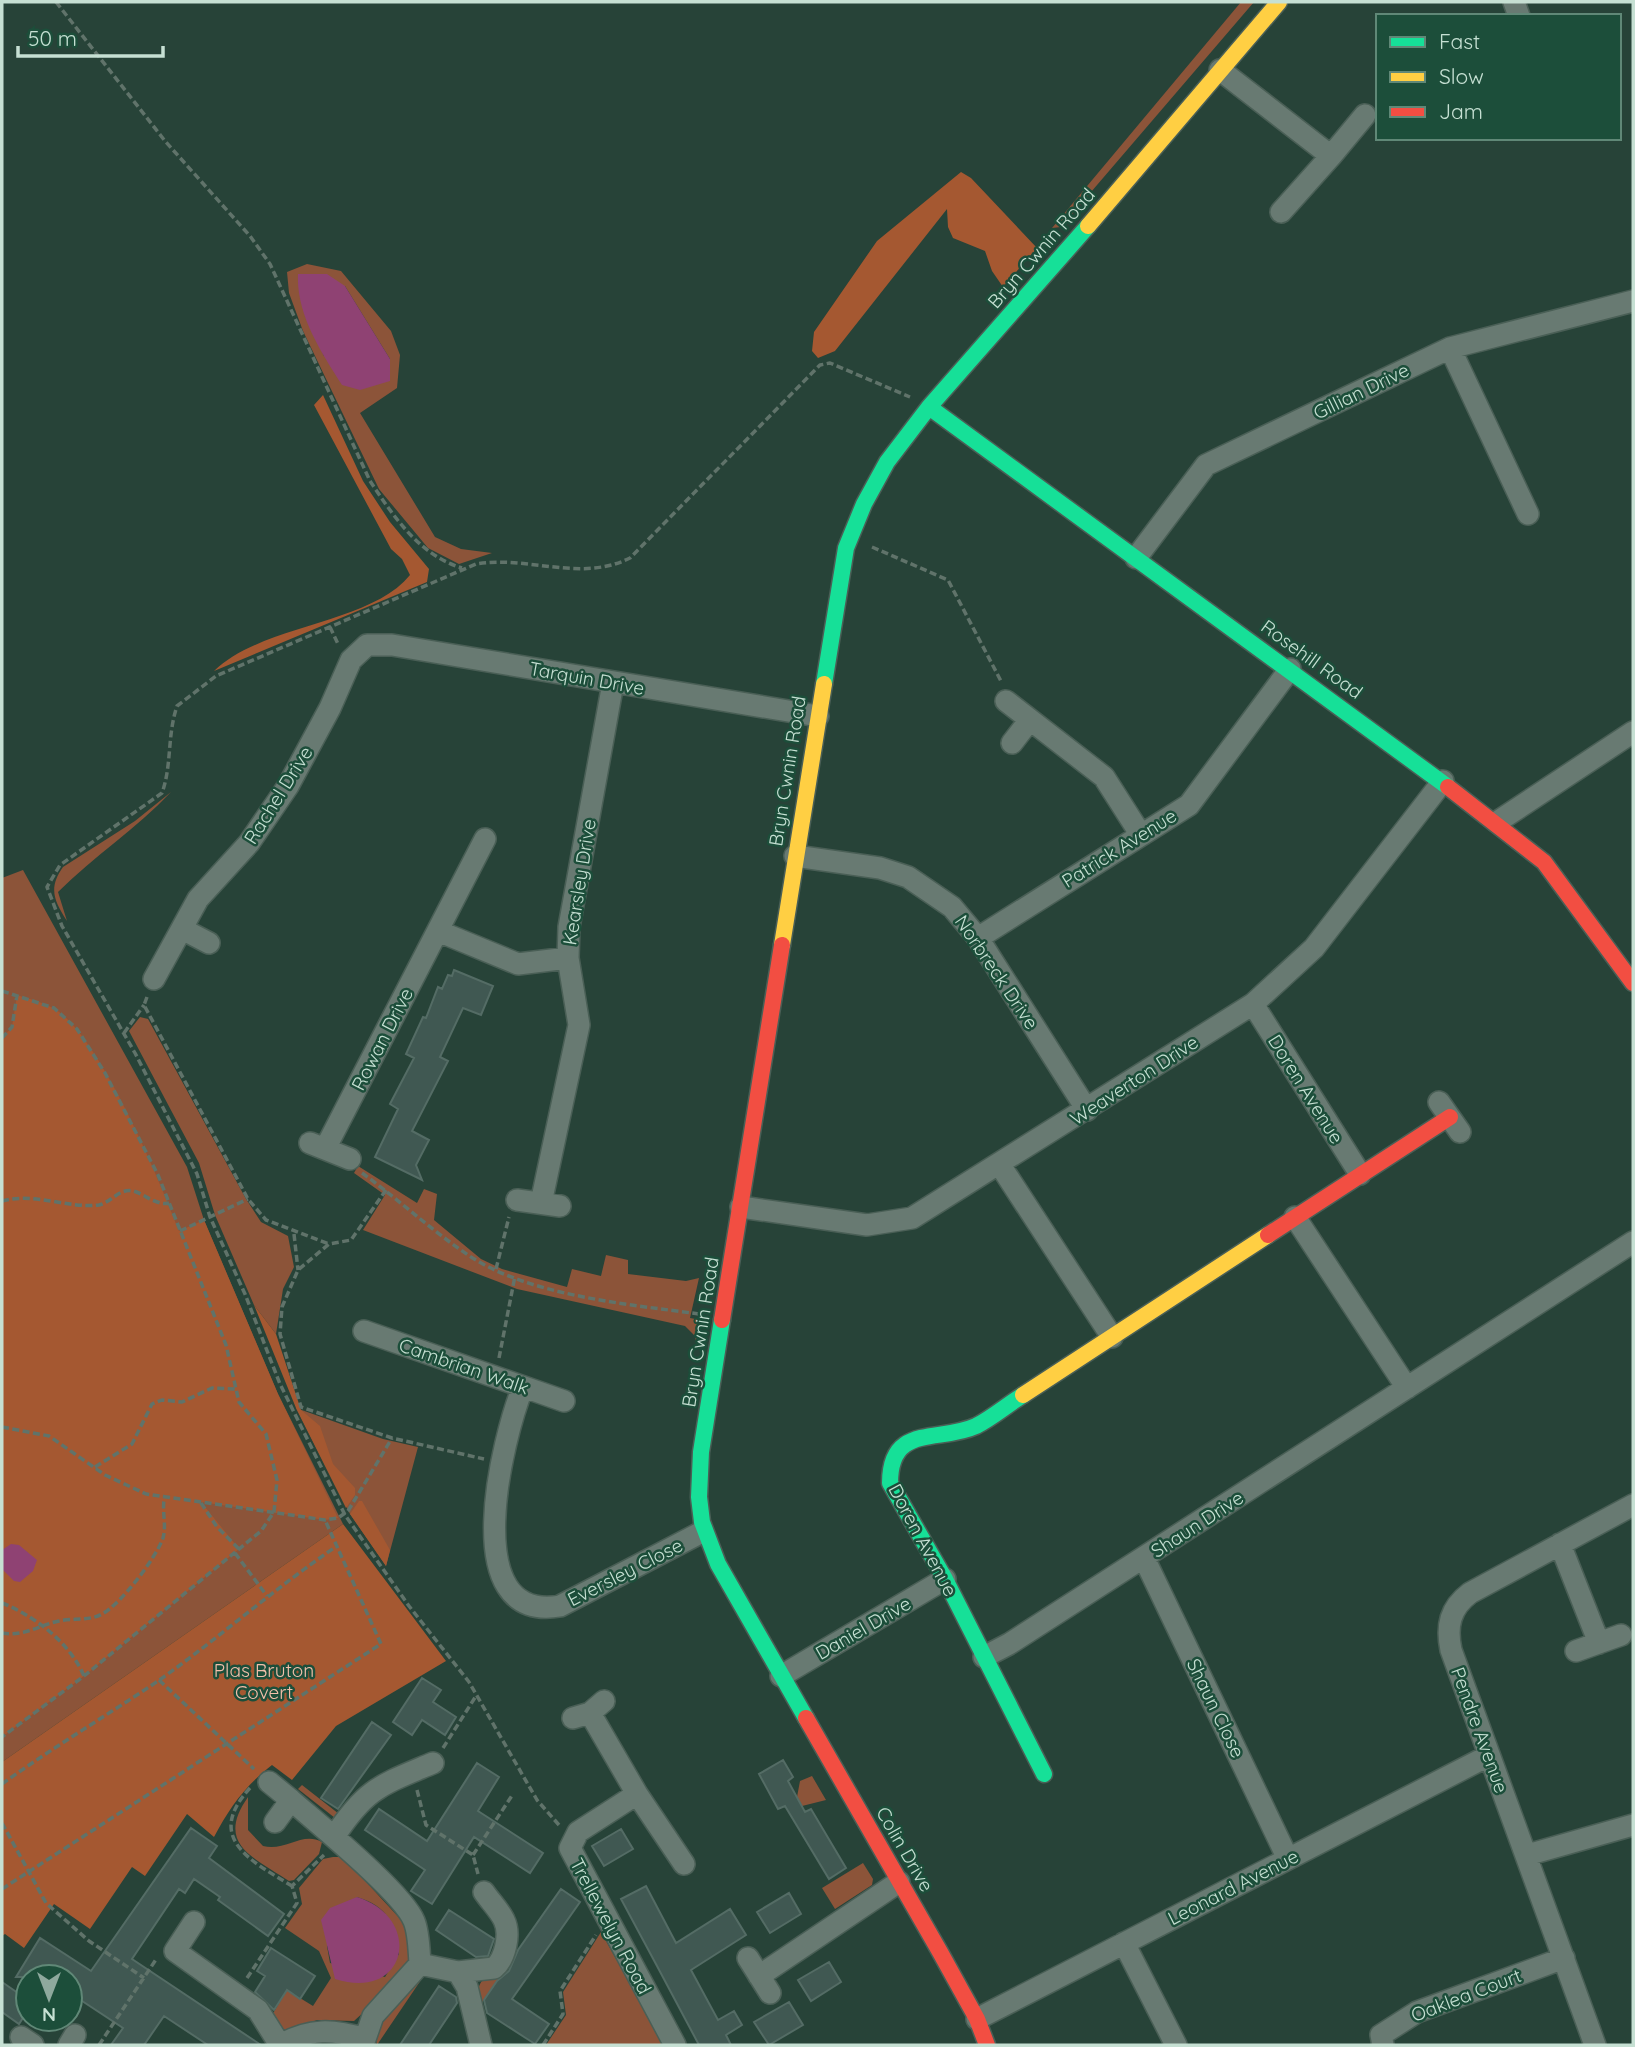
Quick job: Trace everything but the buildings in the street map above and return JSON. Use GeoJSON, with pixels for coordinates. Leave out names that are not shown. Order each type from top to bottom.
{"type":"FeatureCollection","features":[{"type":"Feature","properties":{"kind":"street","name":"Bryn Cwnin Road"},"geometry":{"type":"LineString","coordinates":[[781,1676],[702,1532],[698,1492],[701,1452],[795,856],[850,537],[887,462],[923,404],[1279,2]]}},
{"type":"Feature","properties":{"kind":"street"},"geometry":{"type":"LineString","coordinates":[[1220,70],[1331,156]]}},
{"type":"Feature","properties":{"kind":"street"},"geometry":{"type":"LineString","coordinates":[[1281,212],[1365,115]]}},
{"type":"Feature","properties":{"kind":"street","name":"Gillian Drive"},"geometry":{"type":"LineString","coordinates":[[1136,558],[1206,465],[1450,348],[1633,301]]}},
{"type":"Feature","properties":{"kind":"street"},"geometry":{"type":"LineString","coordinates":[[1450,348],[1528,514]]}},
{"type":"Feature","properties":{"kind":"street","name":"Rosehill Road"},"geometry":{"type":"LineString","coordinates":[[923,404],[1497,822],[1544,862],[1633,984]]}},
{"type":"Feature","properties":{"kind":"street","name":"Tarquin Drive"},"geometry":{"type":"LineString","coordinates":[[345,644],[392,645],[818,716]]}},
{"type":"Feature","properties":{"kind":"street","name":"Rachel Drive"},"geometry":{"type":"LineString","coordinates":[[154,979],[198,899],[249,843],[288,786],[345,644]]}},
{"type":"Feature","properties":{"kind":"street","name":"Patrick Avenue"},"geometry":{"type":"LineString","coordinates":[[978,938],[1189,805],[1290,669]]}},
{"type":"Feature","properties":{"kind":"street","name":"Kearsley Drive"},"geometry":{"type":"LineString","coordinates":[[517,1200],[550,1205],[579,1025],[568,958],[569,927],[613,682]]}},
{"type":"Feature","properties":{"kind":"street"},"geometry":{"type":"LineString","coordinates":[[1006,701],[1104,777],[1141,835]]}},
{"type":"Feature","properties":{"kind":"street"},"geometry":{"type":"LineString","coordinates":[[1012,743],[1029,721]]}},
{"type":"Feature","properties":{"kind":"street"},"geometry":{"type":"LineString","coordinates":[[1497,822],[1633,732]]}},
{"type":"Feature","properties":{"kind":"street","name":"Weaverton Drive"},"geometry":{"type":"LineString","coordinates":[[741,1207],[867,1224],[912,1218],[1000,1165],[1253,1004],[1314,948],[1443,781]]}},
{"type":"Feature","properties":{"kind":"street","name":"Rowan Drive"},"geometry":{"type":"LineString","coordinates":[[349,1158],[318,1145],[438,931],[485,839]]}},
{"type":"Feature","properties":{"kind":"street","name":"Norbreck Drive"},"geometry":{"type":"LineString","coordinates":[[795,856],[880,868],[908,877],[952,907],[978,938],[1087,1110]]}},
{"type":"Feature","properties":{"kind":"street"},"geometry":{"type":"LineString","coordinates":[[181,929],[209,943]]}},
{"type":"Feature","properties":{"kind":"street"},"geometry":{"type":"LineString","coordinates":[[438,931],[518,964],[568,958]]}},
{"type":"Feature","properties":{"kind":"street","name":"Doren Avenue"},"geometry":{"type":"LineString","coordinates":[[1253,1004],[1360,1174]]}},
{"type":"Feature","properties":{"kind":"street","name":"Doren Avenue"},"geometry":{"type":"LineString","coordinates":[[1044,1774],[945,1579],[890,1483],[888,1469],[892,1455],[915,1438],[974,1427],[1450,1117]]}},
{"type":"Feature","properties":{"kind":"street"},"geometry":{"type":"LineString","coordinates":[[1000,1165],[1112,1337]]}},
{"type":"Feature","properties":{"kind":"street"},"geometry":{"type":"LineString","coordinates":[[1295,1216],[1407,1388]]}},
{"type":"Feature","properties":{"kind":"street","name":"Shaun Drive"},"geometry":{"type":"LineString","coordinates":[[984,1657],[1144,1558],[1633,1242]]}},
{"type":"Feature","properties":{"kind":"street","name":"Cambrian Walk"},"geometry":{"type":"LineString","coordinates":[[364,1331],[564,1401]]}},
{"type":"Feature","properties":{"kind":"street","name":"Eversley Close"},"geometry":{"type":"LineString","coordinates":[[523,1387],[510,1418],[494,1494],[495,1544],[504,1577],[511,1589],[532,1607],[560,1606],[579,1598],[702,1532]]}},
{"type":"Feature","properties":{"kind":"street","name":"Pendre Avenue"},"geometry":{"type":"LineString","coordinates":[[1595,2045],[1439,1623],[1470,1593],[1633,1505]]}},
{"type":"Feature","properties":{"kind":"street"},"geometry":{"type":"LineString","coordinates":[[1560,1544],[1599,1643]]}},
{"type":"Feature","properties":{"kind":"street","name":"Shaun Close"},"geometry":{"type":"LineString","coordinates":[[1144,1558],[1288,1859]]}},
{"type":"Feature","properties":{"kind":"street","name":"Daniel Drive"},"geometry":{"type":"LineString","coordinates":[[781,1676],[945,1579]]}},
{"type":"Feature","properties":{"kind":"street"},"geometry":{"type":"LineString","coordinates":[[1576,1651],[1621,1635]]}},
{"type":"Feature","properties":{"kind":"street","name":"Colin Drive"},"geometry":{"type":"LineString","coordinates":[[781,1676],[977,2019],[987,2045]]}},
{"type":"Feature","properties":{"kind":"street"},"geometry":{"type":"LineString","coordinates":[[589,1711],[638,1794],[681,1849]]}},
{"type":"Feature","properties":{"kind":"street","name":"Leonard Avenue"},"geometry":{"type":"LineString","coordinates":[[977,2019],[1488,1756]]}},
{"type":"Feature","properties":{"kind":"street"},"geometry":{"type":"LineString","coordinates":[[336,1839],[355,1805],[371,1791],[433,1763]]}},
{"type":"Feature","properties":{"kind":"street"},"geometry":{"type":"LineString","coordinates":[[194,1922],[175,1951],[237,1992],[258,2010],[280,2045],[309,2032],[318,2031],[366,2042],[373,2016],[420,1964],[414,1920],[406,1908],[336,1839],[266,1780]]}},
{"type":"Feature","properties":{"kind":"street","name":"Trellewelyn Road"},"geometry":{"type":"LineString","coordinates":[[638,1794],[578,1832],[571,1842],[571,1854],[675,2045]]}},
{"type":"Feature","properties":{"kind":"street"},"geometry":{"type":"LineString","coordinates":[[275,1822],[290,1800]]}},
{"type":"Feature","properties":{"kind":"street"},"geometry":{"type":"LineString","coordinates":[[1527,1855],[1633,1825]]}},
{"type":"Feature","properties":{"kind":"street"},"geometry":{"type":"LineString","coordinates":[[759,1975],[900,1882]]}},
{"type":"Feature","properties":{"kind":"street"},"geometry":{"type":"LineString","coordinates":[[420,1964],[458,1972],[494,1968],[504,1953],[505,1922],[484,1892]]}},
{"type":"Feature","properties":{"kind":"street"},"geometry":{"type":"LineString","coordinates":[[1124,1943],[1176,2045]]}},
{"type":"Feature","properties":{"kind":"street","name":"Oaklea Court"},"geometry":{"type":"LineString","coordinates":[[1382,2045],[1381,2035],[1417,2012],[1564,1958]]}},
{"type":"Feature","properties":{"kind":"street"},"geometry":{"type":"LineString","coordinates":[[458,1972],[467,1987],[481,2045]]}},
{"type":"Feature","properties":{"kind":"path"},"geometry":{"type":"LineString","coordinates":[[56,2],[165,141],[250,236],[270,264],[365,470],[388,509],[422,548],[447,564],[462,568]]}},
{"type":"Feature","properties":{"kind":"path"},"geometry":{"type":"LineString","coordinates":[[571,1842],[537,1800],[469,1682],[366,1549],[345,1515],[293,1415],[210,1217],[197,1174],[124,1033],[62,926],[47,887],[50,877],[60,865],[162,793],[168,777],[167,750],[177,706],[216,676],[345,644],[462,568],[502,561],[590,570],[609,567],[630,558],[820,365],[838,366],[923,404]]}},
{"type":"Feature","properties":{"kind":"path"},"geometry":{"type":"LineString","coordinates":[[850,537],[948,580],[1006,690],[1006,701]]}},
{"type":"Feature","properties":{"kind":"path"},"geometry":{"type":"LineString","coordinates":[[124,1033],[144,1005],[154,979]]}},
{"type":"Feature","properties":{"kind":"path"},"geometry":{"type":"LineString","coordinates":[[2,991],[54,1008],[77,1029],[105,1073],[158,1175],[226,1345],[239,1402],[266,1434],[277,1480],[274,1513],[261,1531],[84,1676],[2,1737]]}},
{"type":"Feature","properties":{"kind":"path"},"geometry":{"type":"LineString","coordinates":[[2,1038],[12,1027],[17,995]]}},
{"type":"Feature","properties":{"kind":"path"},"geometry":{"type":"LineString","coordinates":[[144,1005],[248,1199],[266,1220],[293,1233],[328,1244],[351,1240],[386,1190]]}},
{"type":"Feature","properties":{"kind":"path"},"geometry":{"type":"LineString","coordinates":[[349,1158],[359,1171],[469,1255],[496,1269],[597,1298],[724,1318]]}},
{"type":"Feature","properties":{"kind":"path"},"geometry":{"type":"LineString","coordinates":[[2,1201],[44,1198],[99,1205],[123,1191],[133,1191],[163,1204],[169,1203]]}},
{"type":"Feature","properties":{"kind":"path"},"geometry":{"type":"LineString","coordinates":[[180,1231],[248,1199]]}},
{"type":"Feature","properties":{"kind":"path"},"geometry":{"type":"LineString","coordinates":[[496,1269],[514,1199],[517,1200]]}},
{"type":"Feature","properties":{"kind":"path"},"geometry":{"type":"LineString","coordinates":[[293,1233],[298,1270],[280,1320],[281,1334],[302,1407],[392,1438],[500,1463]]}},
{"type":"Feature","properties":{"kind":"path"},"geometry":{"type":"LineString","coordinates":[[298,1270],[328,1244]]}},
{"type":"Feature","properties":{"kind":"path"},"geometry":{"type":"LineString","coordinates":[[495,1377],[515,1276]]}},
{"type":"Feature","properties":{"kind":"path"},"geometry":{"type":"LineString","coordinates":[[94,1468],[132,1444],[152,1404],[162,1400],[182,1402],[212,1388],[235,1390]]}},
{"type":"Feature","properties":{"kind":"path"},"geometry":{"type":"LineString","coordinates":[[2,1427],[49,1436],[94,1468],[146,1494],[325,1520],[345,1515],[392,1438]]}},
{"type":"Feature","properties":{"kind":"path"},"geometry":{"type":"LineString","coordinates":[[2,1633],[13,1636],[56,1622],[102,1614],[144,1573],[162,1539],[165,1495]]}},
{"type":"Feature","properties":{"kind":"path"},"geometry":{"type":"LineString","coordinates":[[200,1502],[217,1527],[239,1549]]}},
{"type":"Feature","properties":{"kind":"path"},"geometry":{"type":"LineString","coordinates":[[2,1889],[381,1644],[325,1520]]}},
{"type":"Feature","properties":{"kind":"path"},"geometry":{"type":"LineString","coordinates":[[2,1784],[159,1680],[267,1595],[337,1546]]}},
{"type":"Feature","properties":{"kind":"path"},"geometry":{"type":"LineString","coordinates":[[234,1553],[267,1595]]}},
{"type":"Feature","properties":{"kind":"path"},"geometry":{"type":"LineString","coordinates":[[2,1603],[43,1627],[78,1661],[84,1676]]}},
{"type":"Feature","properties":{"kind":"path"},"geometry":{"type":"LineString","coordinates":[[159,1680],[266,1780],[234,1807],[230,1818],[232,1835],[248,1857],[292,1886],[298,1903],[237,1992]]}},
{"type":"Feature","properties":{"kind":"path"},"geometry":{"type":"LineString","coordinates":[[433,1763],[476,1696]]}},
{"type":"Feature","properties":{"kind":"path"},"geometry":{"type":"LineString","coordinates":[[413,1772],[426,1825],[473,1855],[484,1892]]}},
{"type":"Feature","properties":{"kind":"path"},"geometry":{"type":"LineString","coordinates":[[473,1855],[513,1794]]}},
{"type":"Feature","properties":{"kind":"path"},"geometry":{"type":"LineString","coordinates":[[2,1823],[28,1874],[58,1916],[144,1978]]}},
{"type":"Feature","properties":{"kind":"path"},"geometry":{"type":"LineString","coordinates":[[292,1886],[336,1839]]}},
{"type":"Feature","properties":{"kind":"path"},"geometry":{"type":"LineString","coordinates":[[543,2045],[563,2014],[560,1991],[607,1920]]}},
{"type":"Feature","properties":{"kind":"path"},"geometry":{"type":"LineString","coordinates":[[99,2045],[158,1956],[175,1951]]}},
{"type":"Feature","properties":{"kind":"shaded area"},"geometry":{"type":"Polygon","coordinates":[[[1241,2],[1254,2],[1061,227],[1052,228],[1241,2]]]}},
{"type":"Feature","properties":{"kind":"shaded area"},"geometry":{"type":"Polygon","coordinates":[[[307,264],[341,271],[391,331],[400,355],[397,388],[360,413],[435,537],[461,549],[492,553],[459,564],[428,548],[379,489],[303,331],[289,293],[287,272],[307,264]],[[345,286],[317,340],[324,356],[390,359],[345,286]]]}},
{"type":"Feature","properties":{"kind":"shaded area"},"geometry":{"type":"Polygon","coordinates":[[[298,274],[327,274],[345,286],[390,359],[390,381],[360,390],[342,385],[311,332],[301,304],[298,274]]]}},
{"type":"Feature","properties":{"kind":"shaded area"},"geometry":{"type":"Polygon","coordinates":[[[171,792],[58,892],[67,921],[54,894],[55,881],[63,867],[135,821],[171,792]]]}},
{"type":"Feature","properties":{"kind":"shaded area"},"geometry":{"type":"Polygon","coordinates":[[[23,870],[187,1167],[204,1220],[278,1394],[343,1524],[2,1762],[2,878],[23,870]]]}},
{"type":"Feature","properties":{"kind":"shaded area"},"geometry":{"type":"Polygon","coordinates":[[[140,1017],[148,1019],[261,1222],[288,1236],[294,1267],[283,1289],[276,1334],[254,1305],[215,1215],[199,1163],[129,1031],[140,1017]]]}},
{"type":"Feature","properties":{"kind":"shaded area"},"geometry":{"type":"Polygon","coordinates":[[[358,1166],[417,1203],[424,1189],[437,1194],[434,1220],[481,1259],[502,1269],[567,1287],[572,1269],[601,1276],[606,1255],[628,1260],[628,1274],[686,1281],[699,1278],[690,1318],[701,1320],[697,1348],[695,1336],[685,1326],[517,1289],[363,1230],[385,1195],[354,1173],[358,1166]]]}},
{"type":"Feature","properties":{"kind":"shaded area"},"geometry":{"type":"Polygon","coordinates":[[[296,1408],[383,1439],[418,1447],[386,1566],[350,1514],[296,1408]]]}},
{"type":"Feature","properties":{"kind":"shaded area"},"geometry":{"type":"Polygon","coordinates":[[[11,1544],[19,1545],[37,1560],[33,1571],[20,1582],[14,1581],[2,1569],[2,1550],[11,1544]]]}},
{"type":"Feature","properties":{"kind":"shaded area"},"geometry":{"type":"Polygon","coordinates":[[[812,1776],[826,1800],[802,1806],[797,1797],[800,1781],[812,1776]]]}},
{"type":"Feature","properties":{"kind":"shaded area"},"geometry":{"type":"Polygon","coordinates":[[[302,1785],[339,1814],[335,1818],[298,1789],[302,1785]]]}},
{"type":"Feature","properties":{"kind":"shaded area"},"geometry":{"type":"Polygon","coordinates":[[[248,1797],[248,1830],[263,1846],[279,1846],[307,1839],[322,1842],[319,1854],[294,1880],[289,1881],[252,1856],[237,1838],[235,1827],[248,1797]]]}},
{"type":"Feature","properties":{"kind":"shaded area"},"geometry":{"type":"Polygon","coordinates":[[[343,1857],[404,1923],[411,1952],[408,1966],[391,1987],[354,2021],[317,2020],[287,2031],[278,2027],[272,2015],[287,1990],[313,2006],[331,1978],[319,1951],[285,1928],[302,1904],[299,1888],[323,1859],[343,1857]],[[357,1897],[327,1946],[330,1963],[385,1977],[399,1954],[397,1943],[388,1918],[368,1901],[357,1897]]]}},
{"type":"Feature","properties":{"kind":"shaded area"},"geometry":{"type":"Polygon","coordinates":[[[863,1863],[873,1879],[872,1885],[835,1909],[822,1888],[863,1863]]]}},
{"type":"Feature","properties":{"kind":"shaded area"},"geometry":{"type":"Polygon","coordinates":[[[357,1897],[378,1907],[392,1922],[399,1938],[398,1954],[392,1969],[379,1979],[360,1983],[335,1979],[321,1920],[330,1908],[357,1897]]]}},
{"type":"Feature","properties":{"kind":"shaded area"},"geometry":{"type":"Polygon","coordinates":[[[601,1932],[664,2045],[546,2045],[566,2015],[563,1992],[601,1932]]]}},
{"type":"Feature","properties":{"kind":"shaded area"},"geometry":{"type":"Polygon","coordinates":[[[505,1970],[479,2007],[479,1986],[485,1979],[505,1970]]]}},
{"type":"Feature","properties":{"kind":"shaded area"},"geometry":{"type":"Polygon","coordinates":[[[421,1980],[377,2045],[379,2027],[390,2009],[421,1980]]]}},
{"type":"Feature","properties":{"kind":"green space"},"geometry":{"type":"Polygon","coordinates":[[[961,172],[971,178],[1037,248],[1003,287],[992,271],[985,251],[953,238],[948,227],[947,209],[835,351],[818,358],[812,351],[814,332],[877,241],[961,172]]]}},
{"type":"Feature","properties":{"kind":"green space"},"geometry":{"type":"Polygon","coordinates":[[[323,395],[363,481],[390,522],[429,569],[427,582],[214,671],[235,655],[259,643],[370,604],[392,591],[410,575],[402,559],[391,549],[314,405],[323,395]]]}},
{"type":"Feature","properties":{"kind":"green space"},"geometry":{"type":"Polygon","coordinates":[[[17,995],[53,1008],[71,1022],[89,1046],[126,1110],[179,1231],[204,1220],[278,1394],[338,1518],[325,1520],[201,1502],[239,1549],[84,1676],[2,1737],[2,1038],[12,1027],[17,995]]]}},
{"type":"Feature","properties":{"kind":"green space"},"geometry":{"type":"Polygon","coordinates":[[[254,1305],[276,1334],[301,1410],[320,1426],[333,1464],[355,1488],[355,1495],[346,1508],[296,1408],[254,1305]]]}},
{"type":"Feature","properties":{"kind":"green space"},"geometry":{"type":"Polygon","coordinates":[[[359,1501],[362,1501],[390,1550],[386,1566],[350,1514],[359,1501]]]}},
{"type":"Feature","properties":{"kind":"green space","name":"Plas Bruton Covert"},"geometry":{"type":"Polygon","coordinates":[[[343,1524],[446,1661],[336,1726],[292,1780],[272,1765],[239,1798],[214,1837],[187,1814],[145,1876],[132,1867],[90,1929],[54,1904],[24,1948],[5,1934],[2,1936],[2,1762],[343,1524]]]}},
{"type":"Feature","properties":{"kind":"traffic: fast"},"geometry":{"type":"LineString","coordinates":[[824,684],[846,548],[864,504],[887,462],[929,407],[1088,226]]}},
{"type":"Feature","properties":{"kind":"traffic: fast"},"geometry":{"type":"LineString","coordinates":[[929,407],[1448,787]]}},
{"type":"Feature","properties":{"kind":"traffic: fast"},"geometry":{"type":"LineString","coordinates":[[722,1320],[701,1452],[699,1497],[702,1522],[718,1564],[806,1718]]}},
{"type":"Feature","properties":{"kind":"traffic: fast"},"geometry":{"type":"LineString","coordinates":[[1023,1395],[976,1426],[907,1443],[898,1451],[892,1464],[890,1483],[945,1579],[1044,1774]]}},
{"type":"Feature","properties":{"kind":"traffic: slow"},"geometry":{"type":"LineString","coordinates":[[1088,226],[1279,2]]}},
{"type":"Feature","properties":{"kind":"traffic: slow"},"geometry":{"type":"LineString","coordinates":[[782,945],[824,684]]}},
{"type":"Feature","properties":{"kind":"traffic: slow"},"geometry":{"type":"LineString","coordinates":[[1023,1395],[1268,1235]]}},
{"type":"Feature","properties":{"kind":"traffic: jam"},"geometry":{"type":"LineString","coordinates":[[1448,787],[1544,862],[1633,983]]}},
{"type":"Feature","properties":{"kind":"traffic: jam"},"geometry":{"type":"LineString","coordinates":[[722,1320],[782,945]]}},
{"type":"Feature","properties":{"kind":"traffic: jam"},"geometry":{"type":"LineString","coordinates":[[1268,1235],[1450,1117]]}},
{"type":"Feature","properties":{"kind":"traffic: jam"},"geometry":{"type":"LineString","coordinates":[[806,1718],[940,1952],[977,2019],[987,2045]]}}]}
